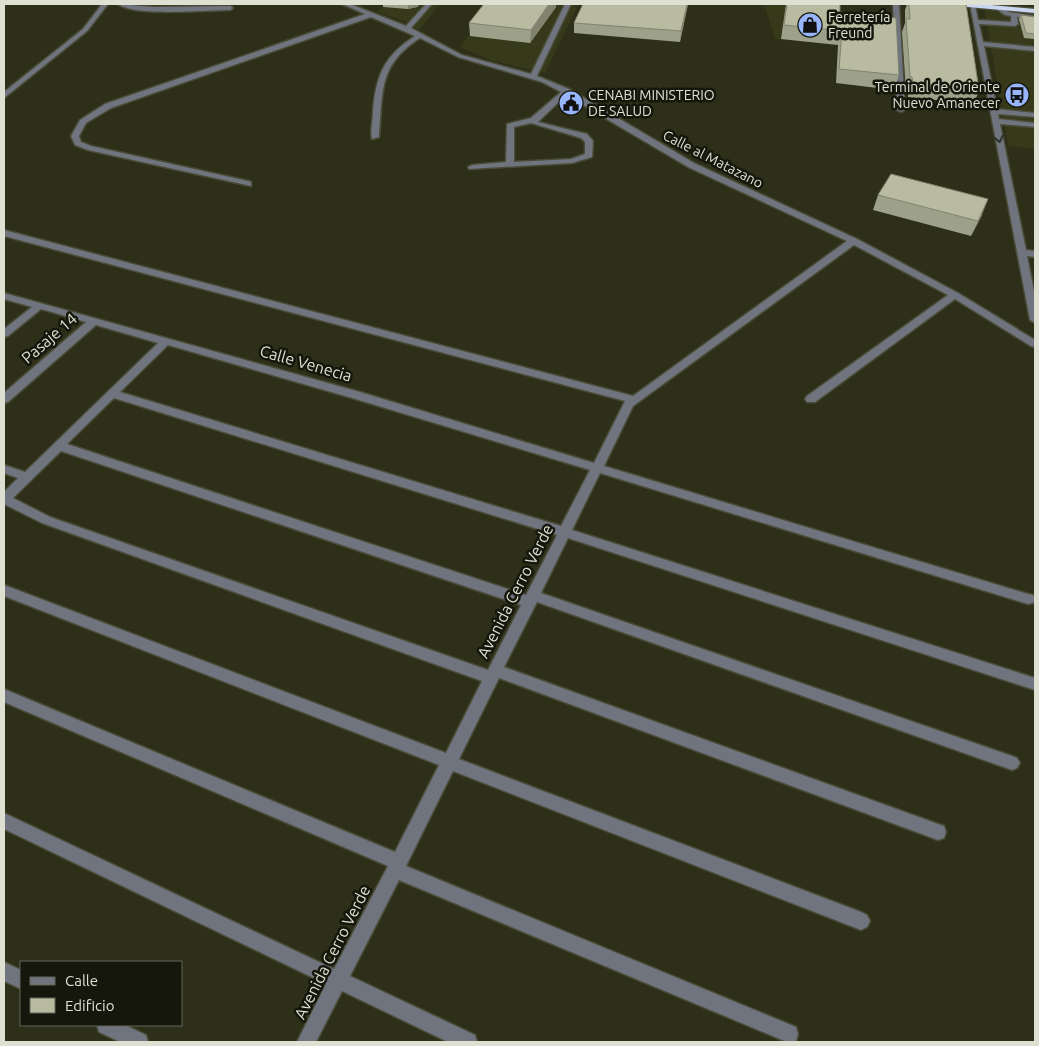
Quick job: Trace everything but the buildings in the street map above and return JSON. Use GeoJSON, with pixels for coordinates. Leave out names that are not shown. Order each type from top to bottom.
{"type":"FeatureCollection","features":[{"type":"Feature","properties":{"kind":"highway"},"geometry":{"type":"LineString","coordinates":[[957,4],[1000,6],[1035,11]]}},
{"type":"Feature","properties":{"kind":"highway"},"geometry":{"type":"LineString","coordinates":[[1028,4],[1035,6]]}},
{"type":"Feature","properties":{"kind":"highway"},"geometry":{"type":"LineString","coordinates":[[1000,6],[1035,6]]}},
{"type":"Feature","properties":{"kind":"street"},"geometry":{"type":"LineString","coordinates":[[4,96],[85,30],[105,4]]}},
{"type":"Feature","properties":{"kind":"street"},"geometry":{"type":"LineString","coordinates":[[121,4],[126,7],[144,8],[230,8]]}},
{"type":"Feature","properties":{"kind":"street","name":"Calle al Matazano"},"geometry":{"type":"LineString","coordinates":[[345,4],[407,29],[460,56],[533,77],[566,91],[647,140],[699,168],[854,241],[955,295],[1035,344]]}},
{"type":"Feature","properties":{"kind":"street"},"geometry":{"type":"LineString","coordinates":[[407,29],[429,4]]}},
{"type":"Feature","properties":{"kind":"street"},"geometry":{"type":"LineString","coordinates":[[533,77],[568,4]]}},
{"type":"Feature","properties":{"kind":"street"},"geometry":{"type":"LineString","coordinates":[[896,4],[901,110]]}},
{"type":"Feature","properties":{"kind":"street"},"geometry":{"type":"LineString","coordinates":[[972,4],[1035,320]]}},
{"type":"Feature","properties":{"kind":"street"},"geometry":{"type":"LineString","coordinates":[[1000,6],[1014,16],[1035,18]]}},
{"type":"Feature","properties":{"kind":"street"},"geometry":{"type":"LineString","coordinates":[[248,184],[88,148],[78,143],[75,136],[83,122],[108,106],[372,14]]}},
{"type":"Feature","properties":{"kind":"street"},"geometry":{"type":"LineString","coordinates":[[976,22],[1015,24],[1014,16]]}},
{"type":"Feature","properties":{"kind":"street"},"geometry":{"type":"LineString","coordinates":[[375,136],[382,74],[397,49],[419,36]]}},
{"type":"Feature","properties":{"kind":"street"},"geometry":{"type":"LineString","coordinates":[[981,44],[1035,49]]}},
{"type":"Feature","properties":{"kind":"street"},"geometry":{"type":"LineString","coordinates":[[510,165],[510,126],[534,120],[566,91]]}},
{"type":"Feature","properties":{"kind":"street"},"geometry":{"type":"LineString","coordinates":[[993,111],[1035,115]]}},
{"type":"Feature","properties":{"kind":"street"},"geometry":{"type":"LineString","coordinates":[[472,167],[572,161],[589,155],[589,141],[584,136],[540,126],[534,120]]}},
{"type":"Feature","properties":{"kind":"street"},"geometry":{"type":"LineString","coordinates":[[995,121],[1035,125]]}},
{"type":"Feature","properties":{"kind":"street"},"geometry":{"type":"LineString","coordinates":[[4,233],[634,400]]}},
{"type":"Feature","properties":{"kind":"street","name":"Avenida Cerro Verde"},"geometry":{"type":"LineString","coordinates":[[306,1042],[397,866],[629,404],[854,241]]}},
{"type":"Feature","properties":{"kind":"street"},"geometry":{"type":"LineString","coordinates":[[1022,252],[1035,254]]}},
{"type":"Feature","properties":{"kind":"street"},"geometry":{"type":"LineString","coordinates":[[811,400],[955,295]]}},
{"type":"Feature","properties":{"kind":"street","name":"Calle Venecia"},"geometry":{"type":"LineString","coordinates":[[4,296],[356,395],[1028,599]]}},
{"type":"Feature","properties":{"kind":"street"},"geometry":{"type":"LineString","coordinates":[[4,334],[39,306]]}},
{"type":"Feature","properties":{"kind":"street","name":"Pasaje 14"},"geometry":{"type":"LineString","coordinates":[[4,399],[94,321]]}},
{"type":"Feature","properties":{"kind":"street"},"geometry":{"type":"LineString","coordinates":[[165,342],[4,499],[46,520],[493,674],[938,832]]}},
{"type":"Feature","properties":{"kind":"street"},"geometry":{"type":"LineString","coordinates":[[113,394],[564,532],[1035,684]]}},
{"type":"Feature","properties":{"kind":"street"},"geometry":{"type":"LineString","coordinates":[[60,446],[532,599],[1012,763]]}},
{"type":"Feature","properties":{"kind":"street"},"geometry":{"type":"LineString","coordinates":[[4,470],[27,477]]}},
{"type":"Feature","properties":{"kind":"street"},"geometry":{"type":"LineString","coordinates":[[4,590],[861,921]]}},
{"type":"Feature","properties":{"kind":"street"},"geometry":{"type":"LineString","coordinates":[[4,695],[789,1034]]}},
{"type":"Feature","properties":{"kind":"street"},"geometry":{"type":"LineString","coordinates":[[4,821],[468,1042]]}},
{"type":"Feature","properties":{"kind":"street"},"geometry":{"type":"LineString","coordinates":[[4,971],[20,979]]}},
{"type":"Feature","properties":{"kind":"street"},"geometry":{"type":"LineString","coordinates":[[108,1026],[139,1042]]}},
{"type":"Feature","properties":{"kind":"shaded area"},"geometry":{"type":"Polygon","coordinates":[[[385,4],[440,4],[419,30],[409,23],[377,12],[385,4]]]}},
{"type":"Feature","properties":{"kind":"shaded area"},"geometry":{"type":"Polygon","coordinates":[[[491,4],[579,4],[545,73],[490,60],[460,47],[491,4]]]}},
{"type":"Feature","properties":{"kind":"shaded area","name":"Ferretería Freund"},"geometry":{"type":"Polygon","coordinates":[[[764,4],[838,4],[836,45],[775,39],[764,4]]]}},
{"type":"Feature","properties":{"kind":"shaded area","name":"Terminal de Oriente Nuevo Amanecer"},"geometry":{"type":"Polygon","coordinates":[[[984,8],[1035,13],[1035,149],[1008,146],[984,8]]]}},
{"type":"Feature","properties":{"kind":"place","name":"Ferretería Freund"},"geometry":{"type":"Point","coordinates":[810,25]}},
{"type":"Feature","properties":{"kind":"place","name":"Terminal de Oriente Nuevo Amanecer"},"geometry":{"type":"Point","coordinates":[1017,95]}},
{"type":"Feature","properties":{"kind":"place","name":"CENABI MINISTERIO DE SALUD"},"geometry":{"type":"Point","coordinates":[571,103]}}]}
